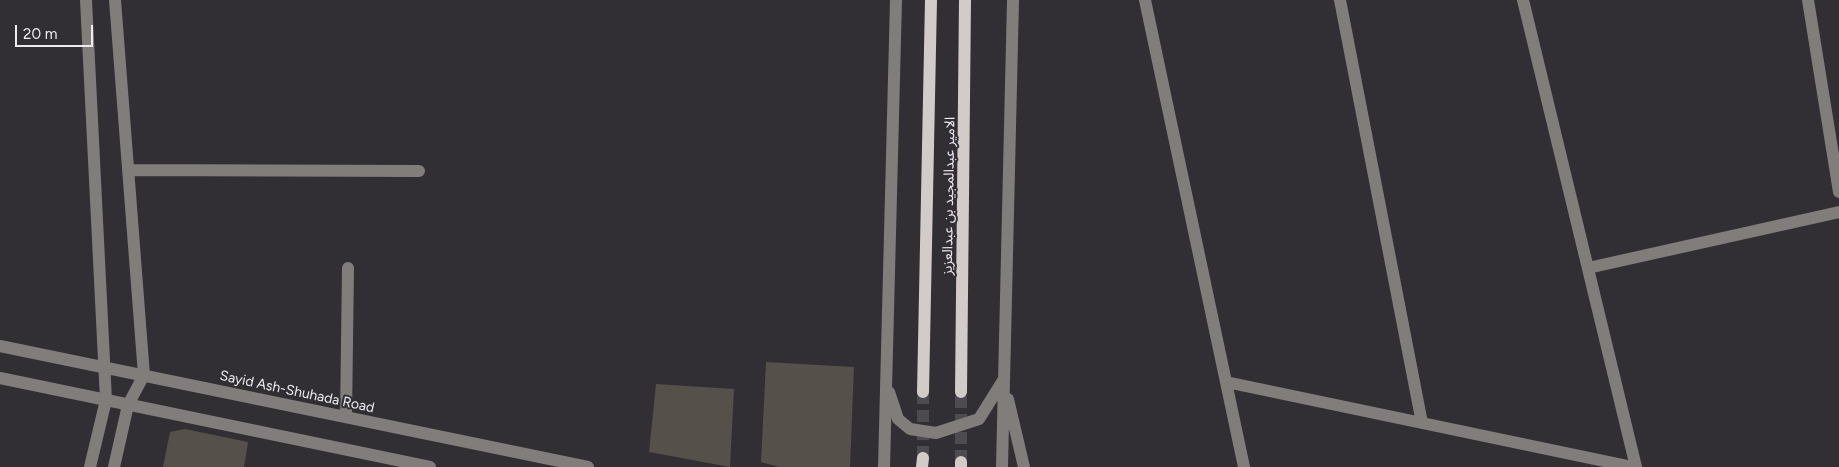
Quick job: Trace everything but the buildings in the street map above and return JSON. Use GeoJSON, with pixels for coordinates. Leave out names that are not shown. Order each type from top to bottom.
{"type":"FeatureCollection","features":[{"type":"Feature","properties":{"kind":"main road","name":"الامير عبدالمجيد بن عبدالعزيز"},"geometry":{"type":"LineString","coordinates":[[924,392],[931,0]]}},
{"type":"Feature","properties":{"kind":"main road","name":"الامير عبدالمجيد بن عبدالعزيز"},"geometry":{"type":"LineString","coordinates":[[961,392],[964,0]]}},
{"type":"Feature","properties":{"kind":"street"},"geometry":{"type":"LineString","coordinates":[[86,0],[106,367],[106,400],[90,467]]}},
{"type":"Feature","properties":{"kind":"street"},"geometry":{"type":"LineString","coordinates":[[114,467],[128,404],[144,375],[115,0]]}},
{"type":"Feature","properties":{"kind":"street"},"geometry":{"type":"LineString","coordinates":[[884,467],[896,0]]}},
{"type":"Feature","properties":{"kind":"street"},"geometry":{"type":"LineString","coordinates":[[1002,467],[1013,0]]}},
{"type":"Feature","properties":{"kind":"street"},"geometry":{"type":"LineString","coordinates":[[1145,0],[1244,467]]}},
{"type":"Feature","properties":{"kind":"street"},"geometry":{"type":"LineString","coordinates":[[1340,0],[1422,423]]}},
{"type":"Feature","properties":{"kind":"street"},"geometry":{"type":"LineString","coordinates":[[1226,382],[1635,467],[1523,0]]}},
{"type":"Feature","properties":{"kind":"street"},"geometry":{"type":"LineString","coordinates":[[1808,0],[1839,192]]}},
{"type":"Feature","properties":{"kind":"street"},"geometry":{"type":"LineString","coordinates":[[128,170],[419,171]]}},
{"type":"Feature","properties":{"kind":"street"},"geometry":{"type":"LineString","coordinates":[[1588,268],[1839,212]]}},
{"type":"Feature","properties":{"kind":"street"},"geometry":{"type":"LineString","coordinates":[[346,417],[348,268]]}},
{"type":"Feature","properties":{"kind":"street","name":"Sayid Ash-Shuhada Road"},"geometry":{"type":"LineString","coordinates":[[0,346],[588,467]]}},
{"type":"Feature","properties":{"kind":"street"},"geometry":{"type":"LineString","coordinates":[[0,378],[430,467]]}},
{"type":"Feature","properties":{"kind":"street"},"geometry":{"type":"LineString","coordinates":[[886,383],[898,419],[910,429],[936,433],[979,419],[1004,379]]}},
{"type":"Feature","properties":{"kind":"street"},"geometry":{"type":"LineString","coordinates":[[1004,379],[1024,467]]}},
{"type":"Feature","properties":{"kind":"tunnel"},"geometry":{"type":"LineString","coordinates":[[923,392],[923,458]]}},
{"type":"Feature","properties":{"kind":"tunnel"},"geometry":{"type":"LineString","coordinates":[[961,392],[961,462]]}}]}
